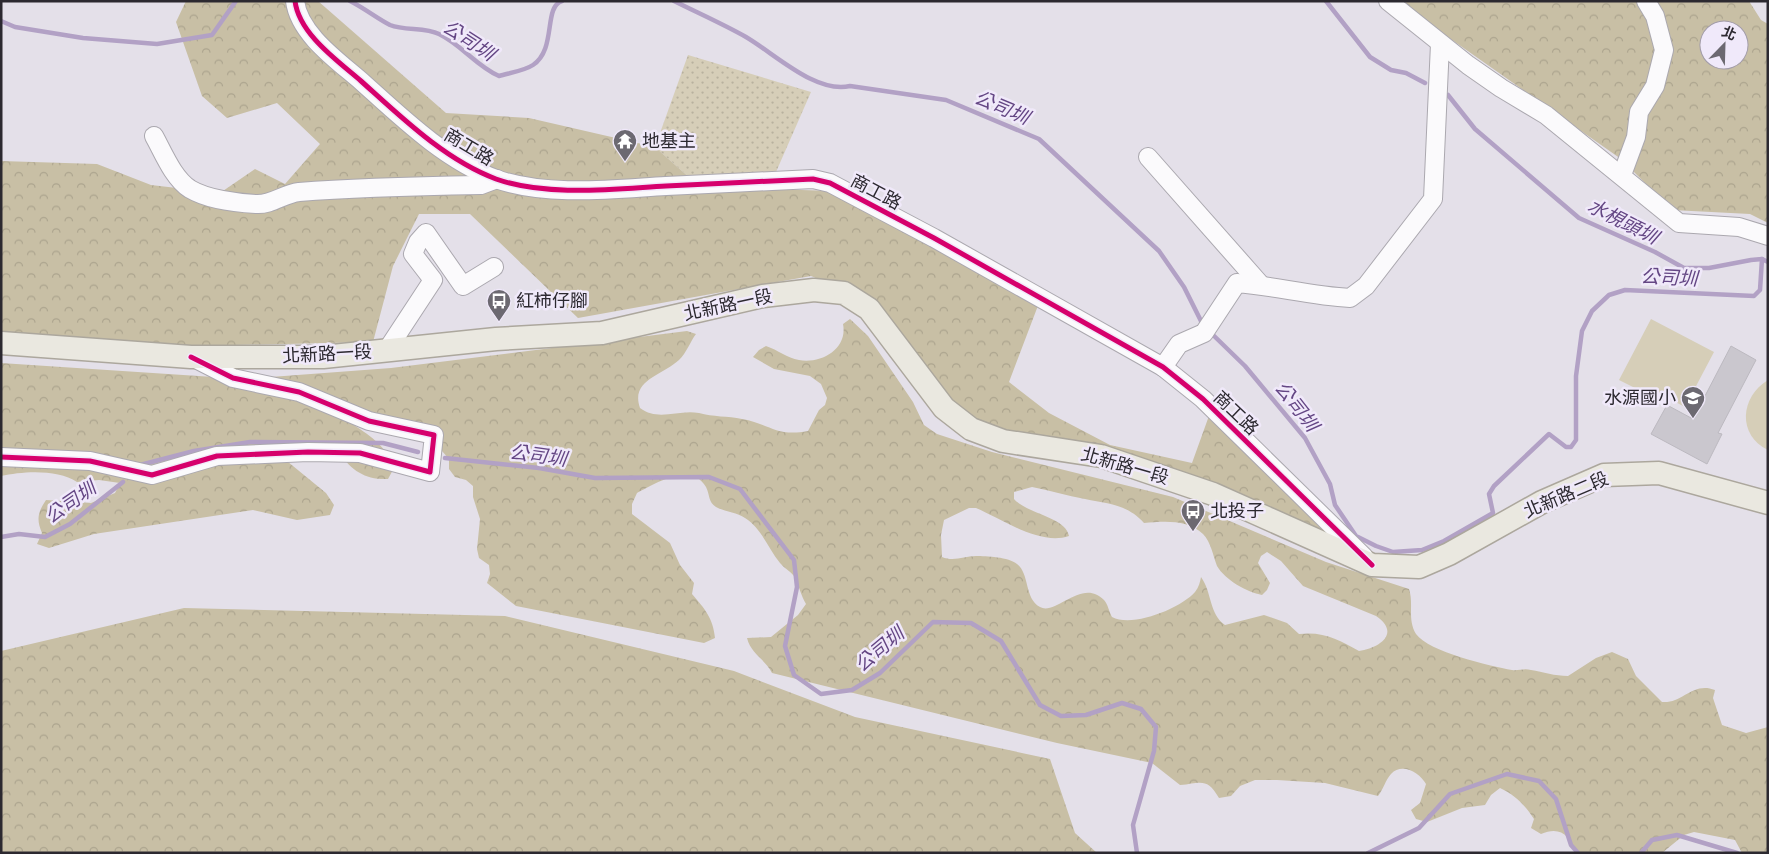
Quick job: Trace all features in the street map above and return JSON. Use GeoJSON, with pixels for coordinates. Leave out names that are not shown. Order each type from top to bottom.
{"type":"FeatureCollection","features":[{"type":"Feature","properties":{"kind":"main road","name":"北新路一段"},"geometry":{"type":"LineString","coordinates":[[1,343],[191,357],[323,357],[496,339],[602,332],[763,296],[814,290],[844,293],[869,309],[944,408],[971,429],[1003,441],[1102,456],[1214,494],[1372,565]]}},
{"type":"Feature","properties":{"kind":"main road","name":"北新路二段"},"geometry":{"type":"LineString","coordinates":[[1372,565],[1418,566],[1449,554],[1542,502],[1604,475],[1659,473],[1768,504]]}},
{"type":"Feature","properties":{"kind":"street","name":"商工路"},"geometry":{"type":"LineString","coordinates":[[295,1],[296,11],[307,30],[396,112],[447,152],[497,179],[519,184],[578,191],[813,179],[830,183],[934,238],[1163,367],[1203,399],[1372,565]]}},
{"type":"Feature","properties":{"kind":"street"},"geometry":{"type":"LineString","coordinates":[[1388,1],[1440,44],[1501,88],[1546,115],[1679,222],[1739,227],[1768,236]]}},
{"type":"Feature","properties":{"kind":"street"},"geometry":{"type":"LineString","coordinates":[[1622,175],[1636,137],[1639,112],[1655,86],[1664,50],[1655,16],[1646,1]]}},
{"type":"Feature","properties":{"kind":"street"},"geometry":{"type":"LineString","coordinates":[[1163,367],[1179,344],[1208,327],[1237,283],[1261,285],[1314,296],[1350,298],[1366,286],[1433,199],[1440,44]]}},
{"type":"Feature","properties":{"kind":"street"},"geometry":{"type":"LineString","coordinates":[[154,136],[177,177],[189,189],[209,196],[245,203],[269,203],[286,194],[370,187],[481,186],[497,179]]}},
{"type":"Feature","properties":{"kind":"street"},"geometry":{"type":"LineString","coordinates":[[1148,157],[1261,285]]}},
{"type":"Feature","properties":{"kind":"street"},"geometry":{"type":"LineString","coordinates":[[388,350],[433,280],[413,254],[418,242],[426,233],[463,286],[494,268]]}},
{"type":"Feature","properties":{"kind":"street"},"geometry":{"type":"LineString","coordinates":[[1,457],[90,462],[152,475],[217,456],[308,452],[360,454],[430,472],[434,435],[369,421],[299,392],[233,378],[191,357]]}},
{"type":"Feature","properties":{"kind":"shaded area"},"geometry":{"type":"Polygon","coordinates":[[[688,55],[811,92],[769,188],[700,187],[655,147],[688,55]]]}},
{"type":"Feature","properties":{"kind":"shaded area"},"geometry":{"type":"Polygon","coordinates":[[[1651,319],[1714,352],[1685,407],[1658,393],[1655,398],[1619,380],[1651,319]]]}},
{"type":"Feature","properties":{"kind":"shaded area"},"geometry":{"type":"Polygon","coordinates":[[[1768,380],[1768,450],[1751,435],[1747,426],[1746,416],[1752,396],[1768,380]]]}},
{"type":"Feature","properties":{"kind":"green space"},"geometry":{"type":"Polygon","coordinates":[[[186,1],[318,1],[446,113],[529,118],[655,147],[700,187],[833,191],[1039,303],[1009,382],[1049,413],[1110,445],[1192,463],[1210,413],[1371,560],[965,421],[872,301],[811,276],[578,318],[470,214],[419,214],[393,266],[373,342],[60,349],[1,343],[1,161],[97,164],[151,185],[220,193],[255,169],[285,184],[320,144],[277,103],[227,118],[202,96],[176,22],[186,1]]]}},
{"type":"Feature","properties":{"kind":"green space"},"geometry":{"type":"Polygon","coordinates":[[[1404,1],[1749,1],[1761,20],[1768,24],[1768,223],[1750,214],[1672,210],[1621,159],[1428,23],[1404,1]]]}},
{"type":"Feature","properties":{"kind":"green space"},"geometry":{"type":"Polygon","coordinates":[[[850,319],[868,336],[913,402],[924,425],[937,434],[992,452],[1173,497],[1326,562],[1409,589],[1413,628],[1423,641],[1433,647],[1475,662],[1512,670],[1528,669],[1568,676],[1596,658],[1612,652],[1628,659],[1636,676],[1662,702],[1676,700],[1700,688],[1715,690],[1713,698],[1722,725],[1746,733],[1768,727],[1768,853],[1742,853],[1735,840],[1694,832],[1684,835],[1662,853],[1576,853],[1571,841],[1563,834],[1554,831],[1541,834],[1531,828],[1534,819],[1527,809],[1515,797],[1500,788],[1491,795],[1485,805],[1462,808],[1427,822],[1416,819],[1411,810],[1420,803],[1426,784],[1420,776],[1405,769],[1400,769],[1391,774],[1378,796],[1325,783],[1255,780],[1240,786],[1231,796],[1219,798],[1215,791],[1207,784],[1180,785],[1152,763],[1057,743],[772,673],[749,644],[747,638],[771,637],[798,615],[806,604],[794,576],[780,563],[751,522],[742,516],[713,505],[706,487],[699,479],[691,476],[682,475],[662,480],[637,493],[632,504],[632,514],[670,543],[680,565],[694,583],[692,594],[708,614],[714,631],[715,638],[704,643],[516,606],[487,583],[490,574],[489,565],[479,558],[477,549],[480,519],[473,497],[473,486],[466,480],[455,477],[449,469],[449,459],[442,451],[409,432],[349,422],[370,436],[387,453],[394,468],[388,479],[373,478],[360,473],[349,465],[340,454],[282,457],[326,493],[334,505],[330,515],[297,520],[253,510],[94,534],[49,548],[37,544],[42,533],[39,516],[46,500],[91,503],[115,493],[120,483],[99,480],[77,482],[60,475],[40,472],[1,476],[1,363],[244,379],[391,368],[687,331],[696,334],[679,360],[644,384],[638,399],[640,408],[647,412],[661,415],[691,412],[737,418],[780,431],[797,432],[808,431],[819,410],[825,405],[827,398],[821,384],[810,376],[774,369],[753,357],[766,346],[790,358],[807,361],[816,360],[831,353],[837,347],[841,341],[843,324],[850,319]],[[1032,487],[1014,492],[1014,499],[1020,504],[1061,524],[1069,536],[1058,538],[1034,534],[1021,530],[976,508],[969,508],[944,520],[941,535],[942,557],[951,559],[986,556],[1003,558],[1017,564],[1024,574],[1031,598],[1040,607],[1054,606],[1078,594],[1087,593],[1096,594],[1104,600],[1112,617],[1121,620],[1144,618],[1168,610],[1188,598],[1196,590],[1201,577],[1205,583],[1216,615],[1225,625],[1264,615],[1287,623],[1299,634],[1324,635],[1359,651],[1374,647],[1385,639],[1387,628],[1376,616],[1303,586],[1281,561],[1267,552],[1261,556],[1258,563],[1270,583],[1262,595],[1243,588],[1225,576],[1217,566],[1206,537],[1197,529],[1175,522],[1144,523],[1124,508],[1032,487]]]}},
{"type":"Feature","properties":{"kind":"green space"},"geometry":{"type":"Polygon","coordinates":[[[184,608],[505,616],[734,671],[855,717],[1050,759],[1075,833],[1097,853],[1,853],[1,651],[184,608]]]}},
{"type":"Feature","properties":{"kind":"building"},"geometry":{"type":"Polygon","coordinates":[[[1731,346],[1756,360],[1718,433],[1722,434],[1707,464],[1651,434],[1667,405],[1693,419],[1731,346]]]}},
{"type":"Feature","properties":{"kind":"waterway","name":"公司圳"},"geometry":{"type":"LineString","coordinates":[[1,21],[15,27],[83,38],[157,44],[212,35],[236,1]]}},
{"type":"Feature","properties":{"kind":"waterway","name":"公司圳"},"geometry":{"type":"LineString","coordinates":[[350,1],[390,25],[428,30],[439,34],[455,44],[483,67],[499,76],[529,67],[540,58],[548,39],[553,11],[556,5],[562,1]]}},
{"type":"Feature","properties":{"kind":"waterway","name":"公司圳"},"geometry":{"type":"LineString","coordinates":[[674,1],[746,37],[796,71],[823,84],[946,100],[1039,139],[1159,251],[1184,287],[1203,325]]}},
{"type":"Feature","properties":{"kind":"waterway","name":"水梘頭圳"},"geometry":{"type":"LineString","coordinates":[[1326,1],[1370,57],[1391,70],[1406,73],[1425,83]]}},
{"type":"Feature","properties":{"kind":"waterway","name":"水梘頭圳"},"geometry":{"type":"LineString","coordinates":[[1448,95],[1475,129],[1579,218],[1655,252],[1684,268],[1709,268],[1762,259],[1768,262]]}},
{"type":"Feature","properties":{"kind":"waterway","name":"公司圳"},"geometry":{"type":"LineString","coordinates":[[1210,332],[1245,366],[1305,438],[1330,484],[1335,505],[1356,536],[1393,552],[1422,550],[1444,541],[1493,513],[1489,494],[1494,486],[1549,434],[1566,447],[1571,447],[1576,440],[1576,376],[1582,331],[1592,311],[1609,295],[1625,290],[1754,296],[1760,290],[1762,259]]}},
{"type":"Feature","properties":{"kind":"waterway","name":"公司圳"},"geometry":{"type":"LineString","coordinates":[[140,465],[194,451],[250,442],[383,443],[418,452]]}},
{"type":"Feature","properties":{"kind":"waterway","name":"公司圳"},"geometry":{"type":"LineString","coordinates":[[445,458],[539,468],[595,478],[709,477],[740,489],[794,560],[797,587],[785,646],[794,675],[821,694],[852,690],[880,673],[933,622],[971,623],[1001,641],[1040,705],[1061,716],[1086,715],[1122,703],[1141,709],[1156,727],[1154,751],[1133,825],[1137,853]]}},
{"type":"Feature","properties":{"kind":"waterway","name":"公司圳"},"geometry":{"type":"LineString","coordinates":[[1,537],[19,534],[45,537],[70,524],[123,482]]}},
{"type":"Feature","properties":{"kind":"waterway","name":"公司圳"},"geometry":{"type":"LineString","coordinates":[[1368,853],[1419,828],[1450,794],[1507,774],[1539,781],[1556,799],[1571,845],[1578,853]]}},
{"type":"Feature","properties":{"kind":"waterway","name":"公司圳"},"geometry":{"type":"LineString","coordinates":[[1641,853],[1652,840],[1677,835],[1737,853]]}},
{"type":"Feature","properties":{"kind":"cycle path"},"geometry":{"type":"LineString","coordinates":[[295,1],[304,25],[331,56],[441,149],[477,171],[496,179],[516,185],[558,190],[602,190],[813,179],[830,183],[934,238],[1163,367],[1203,399],[1372,565]]}},
{"type":"Feature","properties":{"kind":"cycle path"},"geometry":{"type":"LineString","coordinates":[[1,457],[90,461],[152,475],[217,456],[308,452],[360,453],[430,472],[434,435],[369,421],[299,392],[233,378],[191,357]]}},
{"type":"Feature","properties":{"kind":"place","name":"地基主"},"geometry":{"type":"Point","coordinates":[625,162]}},
{"type":"Feature","properties":{"kind":"place","name":"紅柿仔腳"},"geometry":{"type":"Point","coordinates":[499,322]}},
{"type":"Feature","properties":{"kind":"place","name":"水源國小"},"geometry":{"type":"Point","coordinates":[1693,419]}},
{"type":"Feature","properties":{"kind":"place","name":"北投子"},"geometry":{"type":"Point","coordinates":[1193,532]}}]}
